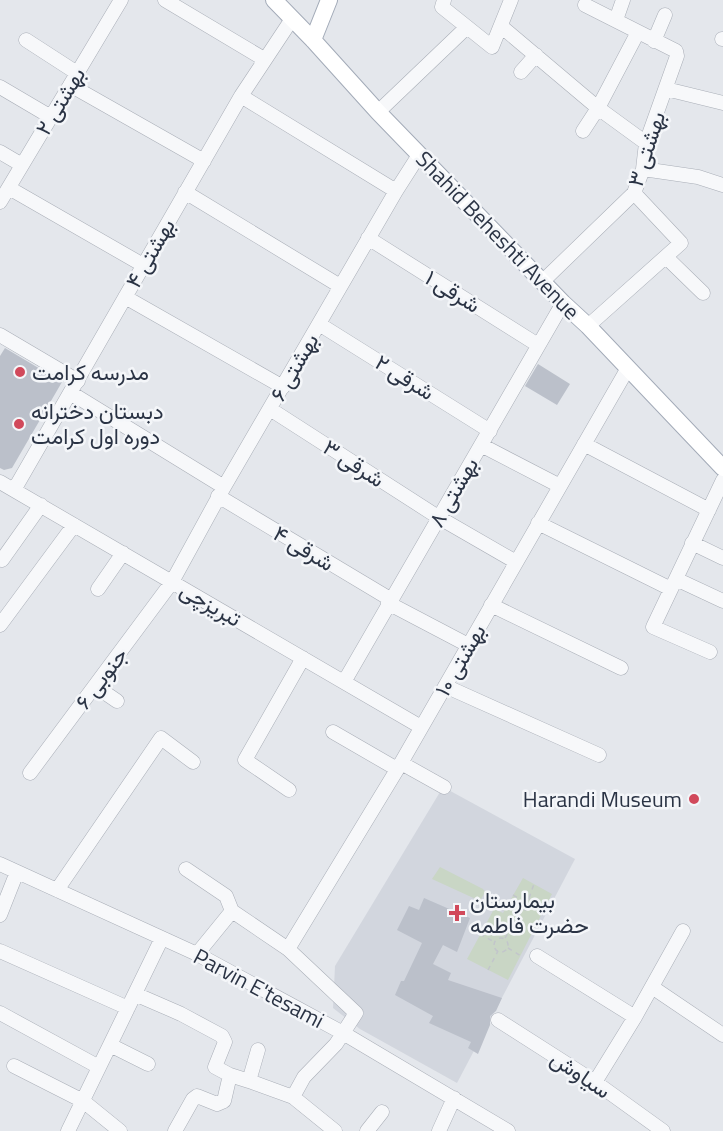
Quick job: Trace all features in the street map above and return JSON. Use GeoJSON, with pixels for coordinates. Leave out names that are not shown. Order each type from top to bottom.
{"type":"FeatureCollection","features":[{"type":"Feature","properties":{"kind":"main road","name":"Shahid Beheshti Avenue"},"geometry":{"type":"LineString","coordinates":[[273,0],[419,155],[588,326],[723,468]]}},
{"type":"Feature","properties":{"kind":"main road"},"geometry":{"type":"LineString","coordinates":[[313,40],[329,0]]}},
{"type":"Feature","properties":{"kind":"street","name":"بهشتی ۲"},"geometry":{"type":"LineString","coordinates":[[0,202],[121,0]]}},
{"type":"Feature","properties":{"kind":"street"},"geometry":{"type":"LineString","coordinates":[[165,0],[264,59]]}},
{"type":"Feature","properties":{"kind":"street"},"geometry":{"type":"LineString","coordinates":[[443,3],[467,27],[492,47],[511,0]]}},
{"type":"Feature","properties":{"kind":"street"},"geometry":{"type":"LineString","coordinates":[[616,20],[623,0]]}},
{"type":"Feature","properties":{"kind":"street"},"geometry":{"type":"LineString","coordinates":[[585,5],[654,40],[665,15]]}},
{"type":"Feature","properties":{"kind":"street","name":"بهشتی ۴"},"geometry":{"type":"LineString","coordinates":[[14,490],[241,96],[292,19]]}},
{"type":"Feature","properties":{"kind":"street"},"geometry":{"type":"LineString","coordinates":[[378,112],[467,27]]}},
{"type":"Feature","properties":{"kind":"street"},"geometry":{"type":"LineString","coordinates":[[502,27],[598,108],[646,143]]}},
{"type":"Feature","properties":{"kind":"street"},"geometry":{"type":"LineString","coordinates":[[583,131],[598,108],[638,32]]}},
{"type":"Feature","properties":{"kind":"street"},"geometry":{"type":"LineString","coordinates":[[26,40],[74,79],[204,161]]}},
{"type":"Feature","properties":{"kind":"street","name":"بهشتی ۳"},"geometry":{"type":"LineString","coordinates":[[543,281],[634,193],[643,169],[646,143],[677,53],[654,40]]}},
{"type":"Feature","properties":{"kind":"street"},"geometry":{"type":"LineString","coordinates":[[521,72],[536,55]]}},
{"type":"Feature","properties":{"kind":"street"},"geometry":{"type":"LineString","coordinates":[[0,87],[51,117]]}},
{"type":"Feature","properties":{"kind":"street"},"geometry":{"type":"LineString","coordinates":[[666,89],[723,103]]}},
{"type":"Feature","properties":{"kind":"street"},"geometry":{"type":"LineString","coordinates":[[241,96],[396,191]]}},
{"type":"Feature","properties":{"kind":"street"},"geometry":{"type":"LineString","coordinates":[[0,152],[22,165]]}},
{"type":"Feature","properties":{"kind":"street","name":"بهشتی ۶"},"geometry":{"type":"LineString","coordinates":[[172,582],[221,492],[340,286],[419,155]]}},
{"type":"Feature","properties":{"kind":"street"},"geometry":{"type":"LineString","coordinates":[[643,169],[698,177],[723,186]]}},
{"type":"Feature","properties":{"kind":"street"},"geometry":{"type":"LineString","coordinates":[[9,188],[143,265]]}},
{"type":"Feature","properties":{"kind":"street"},"geometry":{"type":"LineString","coordinates":[[185,192],[340,286]]}},
{"type":"Feature","properties":{"kind":"street"},"geometry":{"type":"LineString","coordinates":[[588,326],[667,258],[681,243],[634,193]]}},
{"type":"Feature","properties":{"kind":"street","name":"شرقی ۱"},"geometry":{"type":"LineString","coordinates":[[368,238],[537,345]]}},
{"type":"Feature","properties":{"kind":"street"},"geometry":{"type":"LineString","coordinates":[[667,258],[704,293]]}},
{"type":"Feature","properties":{"kind":"street"},"geometry":{"type":"LineString","coordinates":[[125,297],[283,387]]}},
{"type":"Feature","properties":{"kind":"street","name":"بهشتی ۸"},"geometry":{"type":"LineString","coordinates":[[344,682],[563,303]]}},
{"type":"Feature","properties":{"kind":"street","name":"شرقی ۲"},"geometry":{"type":"LineString","coordinates":[[319,324],[490,430]]}},
{"type":"Feature","properties":{"kind":"street"},"geometry":{"type":"LineString","coordinates":[[0,335],[78,381]]}},
{"type":"Feature","properties":{"kind":"street","name":"بهشتی ۱۰"},"geometry":{"type":"LineString","coordinates":[[288,949],[422,727],[628,368]]}},
{"type":"Feature","properties":{"kind":"street","name":"شرقی ۴"},"geometry":{"type":"LineString","coordinates":[[71,393],[389,601],[468,645]]}},
{"type":"Feature","properties":{"kind":"street","name":"شرقی ۳"},"geometry":{"type":"LineString","coordinates":[[270,409],[438,517],[516,562]]}},
{"type":"Feature","properties":{"kind":"street"},"geometry":{"type":"LineString","coordinates":[[584,444],[708,510]]}},
{"type":"Feature","properties":{"kind":"street"},"geometry":{"type":"LineString","coordinates":[[481,445],[560,486]]}},
{"type":"Feature","properties":{"kind":"street"},"geometry":{"type":"LineString","coordinates":[[710,652],[653,627],[723,480]]}},
{"type":"Feature","properties":{"kind":"street","name":"تبریزچی"},"geometry":{"type":"LineString","coordinates":[[0,482],[422,727]]}},
{"type":"Feature","properties":{"kind":"street"},"geometry":{"type":"LineString","coordinates":[[1,559],[41,506]]}},
{"type":"Feature","properties":{"kind":"street"},"geometry":{"type":"LineString","coordinates":[[538,523],[673,584],[723,601]]}},
{"type":"Feature","properties":{"kind":"street"},"geometry":{"type":"LineString","coordinates":[[0,625],[74,525]]}},
{"type":"Feature","properties":{"kind":"street"},"geometry":{"type":"LineString","coordinates":[[692,543],[723,558]]}},
{"type":"Feature","properties":{"kind":"street"},"geometry":{"type":"LineString","coordinates":[[98,589],[123,553]]}},
{"type":"Feature","properties":{"kind":"street","name":"جنوبی ۶"},"geometry":{"type":"LineString","coordinates":[[30,773],[172,582]]}},
{"type":"Feature","properties":{"kind":"street"},"geometry":{"type":"LineString","coordinates":[[491,605],[621,668]]}},
{"type":"Feature","properties":{"kind":"street"},"geometry":{"type":"LineString","coordinates":[[289,790],[245,760],[303,658]]}},
{"type":"Feature","properties":{"kind":"street"},"geometry":{"type":"LineString","coordinates":[[95,686],[117,701]]}},
{"type":"Feature","properties":{"kind":"street"},"geometry":{"type":"LineString","coordinates":[[445,686],[599,755]]}},
{"type":"Feature","properties":{"kind":"street"},"geometry":{"type":"LineString","coordinates":[[333,732],[444,787]]}},
{"type":"Feature","properties":{"kind":"street"},"geometry":{"type":"LineString","coordinates":[[57,890],[161,738],[193,762]]}},
{"type":"Feature","properties":{"kind":"street","name":"Parvin E'tesami"},"geometry":{"type":"LineString","coordinates":[[0,864],[197,954],[344,1033],[454,1098],[486,1125],[508,1131]]}},
{"type":"Feature","properties":{"kind":"street"},"geometry":{"type":"LineString","coordinates":[[186,869],[226,896],[232,911],[288,949],[356,1013],[336,1044],[304,1077],[293,1097]]}},
{"type":"Feature","properties":{"kind":"street"},"geometry":{"type":"LineString","coordinates":[[0,915],[17,872]]}},
{"type":"Feature","properties":{"kind":"street"},"geometry":{"type":"LineString","coordinates":[[197,954],[232,911]]}},
{"type":"Feature","properties":{"kind":"street"},"geometry":{"type":"LineString","coordinates":[[595,1082],[635,1017],[683,931]]}},
{"type":"Feature","properties":{"kind":"street"},"geometry":{"type":"LineString","coordinates":[[68,1131],[162,938]]}},
{"type":"Feature","properties":{"kind":"street"},"geometry":{"type":"LineString","coordinates":[[0,951],[128,1008]]}},
{"type":"Feature","properties":{"kind":"street"},"geometry":{"type":"LineString","coordinates":[[537,956],[635,1017]]}},
{"type":"Feature","properties":{"kind":"street"},"geometry":{"type":"LineString","coordinates":[[652,987],[723,1035]]}},
{"type":"Feature","properties":{"kind":"street"},"geometry":{"type":"LineString","coordinates":[[135,994],[181,1014],[225,1039],[215,1067],[230,1075],[293,1097],[335,1131]]}},
{"type":"Feature","properties":{"kind":"street"},"geometry":{"type":"LineString","coordinates":[[0,1013],[99,1067]]}},
{"type":"Feature","properties":{"kind":"street","name":"سیاوش"},"geometry":{"type":"LineString","coordinates":[[498,1020],[595,1082],[663,1131]]}},
{"type":"Feature","properties":{"kind":"street"},"geometry":{"type":"LineString","coordinates":[[110,1044],[148,1064]]}},
{"type":"Feature","properties":{"kind":"street"},"geometry":{"type":"LineString","coordinates":[[249,1081],[258,1050]]}},
{"type":"Feature","properties":{"kind":"street"},"geometry":{"type":"LineString","coordinates":[[14,1066],[82,1101],[120,1131]]}},
{"type":"Feature","properties":{"kind":"street"},"geometry":{"type":"LineString","coordinates":[[175,1131],[197,1096],[217,1104],[224,1101],[230,1075]]}},
{"type":"Feature","properties":{"kind":"street"},"geometry":{"type":"LineString","coordinates":[[439,1131],[454,1098]]}},
{"type":"Feature","properties":{"kind":"street"},"geometry":{"type":"LineString","coordinates":[[368,1131],[382,1112]]}},
{"type":"Feature","properties":{"kind":"path"},"geometry":{"type":"LineString","coordinates":[[531,907],[532,903],[529,898],[534,884]]}},
{"type":"Feature","properties":{"kind":"path"},"geometry":{"type":"LineString","coordinates":[[513,895],[522,900],[529,898]]}},
{"type":"Feature","properties":{"kind":"path"},"geometry":{"type":"LineString","coordinates":[[505,939],[523,909],[522,900]]}},
{"type":"Feature","properties":{"kind":"path"},"geometry":{"type":"LineString","coordinates":[[523,909],[527,910],[531,907]]}},
{"type":"Feature","properties":{"kind":"path"},"geometry":{"type":"LineString","coordinates":[[531,907],[542,913]]}},
{"type":"Feature","properties":{"kind":"path"},"geometry":{"type":"LineString","coordinates":[[480,934],[495,942]]}},
{"type":"Feature","properties":{"kind":"path"},"geometry":{"type":"LineString","coordinates":[[495,942],[498,939],[505,939]]}},
{"type":"Feature","properties":{"kind":"path"},"geometry":{"type":"LineString","coordinates":[[505,939],[508,944],[507,948]]}},
{"type":"Feature","properties":{"kind":"path"},"geometry":{"type":"LineString","coordinates":[[495,942],[498,951]]}},
{"type":"Feature","properties":{"kind":"path"},"geometry":{"type":"LineString","coordinates":[[498,951],[504,951],[507,948]]}},
{"type":"Feature","properties":{"kind":"path"},"geometry":{"type":"LineString","coordinates":[[507,948],[520,956]]}},
{"type":"Feature","properties":{"kind":"path"},"geometry":{"type":"LineString","coordinates":[[488,970],[498,951]]}},
{"type":"Feature","properties":{"kind":"shaded area","name":"بیمارستان حضرت فاطمه"},"geometry":{"type":"Polygon","coordinates":[[[443,787],[575,859],[457,1083],[360,1029],[333,1008],[335,966],[443,787]]]}},
{"type":"Feature","properties":{"kind":"green space"},"geometry":{"type":"Polygon","coordinates":[[[440,867],[483,889],[485,892],[480,901],[432,879],[440,867]]]}},
{"type":"Feature","properties":{"kind":"green space"},"geometry":{"type":"Polygon","coordinates":[[[523,878],[552,894],[508,980],[467,959],[494,909],[503,913],[523,878]]]}},
{"type":"Feature","properties":{"kind":"building","name":"دبستان دخترانه دوره اول کرامت"},"geometry":{"type":"Polygon","coordinates":[[[5,348],[62,382],[12,468],[4,470],[0,468],[0,356],[5,348]]]}},
{"type":"Feature","properties":{"kind":"building"},"geometry":{"type":"Polygon","coordinates":[[[538,364],[570,384],[557,405],[525,386],[538,364]]]}},
{"type":"Feature","properties":{"kind":"building"},"geometry":{"type":"Polygon","coordinates":[[[424,898],[470,918],[457,952],[443,945],[433,964],[451,973],[448,980],[502,998],[496,1011],[490,1016],[490,1025],[478,1054],[468,1048],[471,1042],[429,1023],[433,1016],[395,995],[422,943],[397,930],[409,906],[419,910],[424,898]]]}},
{"type":"Feature","properties":{"kind":"place","name":"مدرسه کرامت"},"geometry":{"type":"Point","coordinates":[20,372]}},
{"type":"Feature","properties":{"kind":"place","name":"دبستان دخترانه دوره اول کرامت"},"geometry":{"type":"Point","coordinates":[19,424]}},
{"type":"Feature","properties":{"kind":"place","name":"Harandi Museum"},"geometry":{"type":"Point","coordinates":[694,799]}},
{"type":"Feature","properties":{"kind":"place","name":"بیمارستان حضرت فاطمه"},"geometry":{"type":"Point","coordinates":[457,913]}}]}
